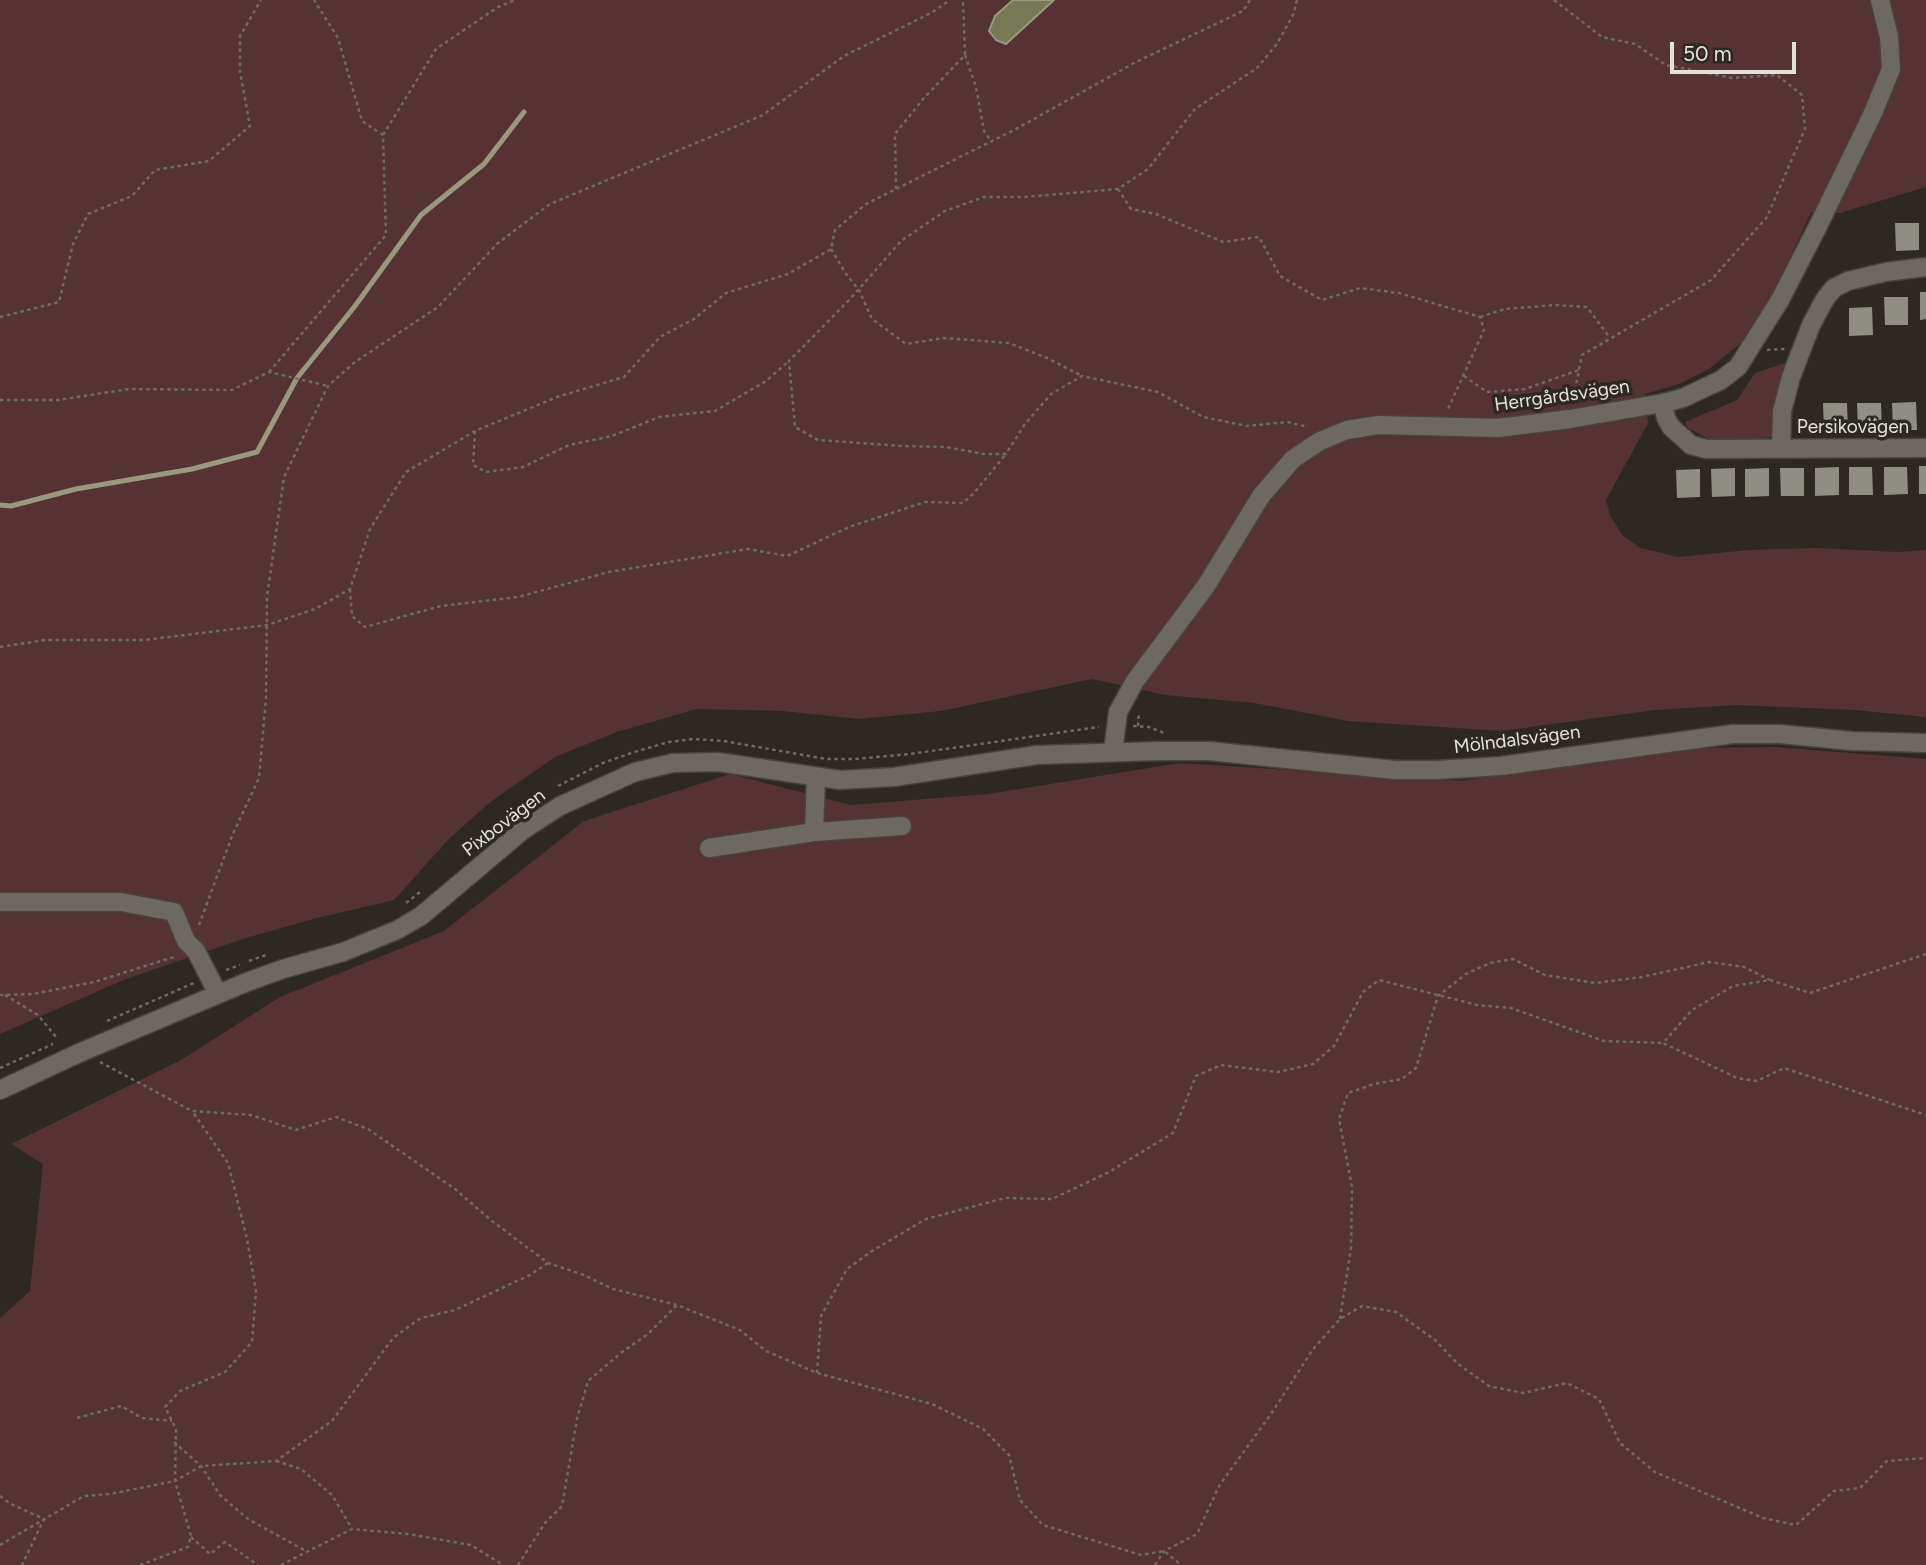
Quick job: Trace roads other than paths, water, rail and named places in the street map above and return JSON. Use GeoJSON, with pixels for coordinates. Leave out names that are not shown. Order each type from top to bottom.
{"type":"FeatureCollection","features":[{"type":"Feature","properties":{"kind":"street","name":"Herrgårdsvägen"},"geometry":{"type":"LineString","coordinates":[[1113,752],[1118,712],[1135,681],[1206,586],[1261,496],[1293,459],[1320,441],[1347,430],[1378,425],[1498,428],[1663,403],[1683,398],[1721,380],[1738,367],[1780,300],[1873,113],[1891,69],[1889,37],[1880,0]]}},
{"type":"Feature","properties":{"kind":"street","name":"Persikovägen"},"geometry":{"type":"LineString","coordinates":[[1781,448],[1782,411],[1791,377],[1811,325],[1825,299],[1834,288],[1848,281],[1886,272],[1926,267]]}},
{"type":"Feature","properties":{"kind":"street","name":"Persikovägen"},"geometry":{"type":"LineString","coordinates":[[1663,403],[1671,427],[1691,445],[1706,449],[1926,448]]}},
{"type":"Feature","properties":{"kind":"street","name":"Mölndalsvägen"},"geometry":{"type":"LineString","coordinates":[[1113,752],[1209,751],[1395,770],[1437,770],[1501,766],[1733,734],[1780,734],[1852,741],[1926,743]]}},
{"type":"Feature","properties":{"kind":"street","name":"Pixbovägen"},"geometry":{"type":"LineString","coordinates":[[0,1090],[218,994],[283,969],[343,952],[397,930],[421,916],[544,816],[596,788],[635,772],[673,763],[702,760],[841,780],[894,776],[1037,755],[1113,752]]}},
{"type":"Feature","properties":{"kind":"street"},"geometry":{"type":"LineString","coordinates":[[814,832],[816,777]]}},
{"type":"Feature","properties":{"kind":"street"},"geometry":{"type":"LineString","coordinates":[[709,848],[814,832],[902,826]]}},
{"type":"Feature","properties":{"kind":"street"},"geometry":{"type":"LineString","coordinates":[[0,902],[121,902],[174,912],[186,940],[195,951],[218,994]]}},
{"type":"Feature","properties":{"kind":"waterway"},"geometry":{"type":"LineString","coordinates":[[0,505],[11,506],[76,489],[192,469],[257,452],[297,378],[355,306],[421,215],[484,164],[524,112]]}}]}
